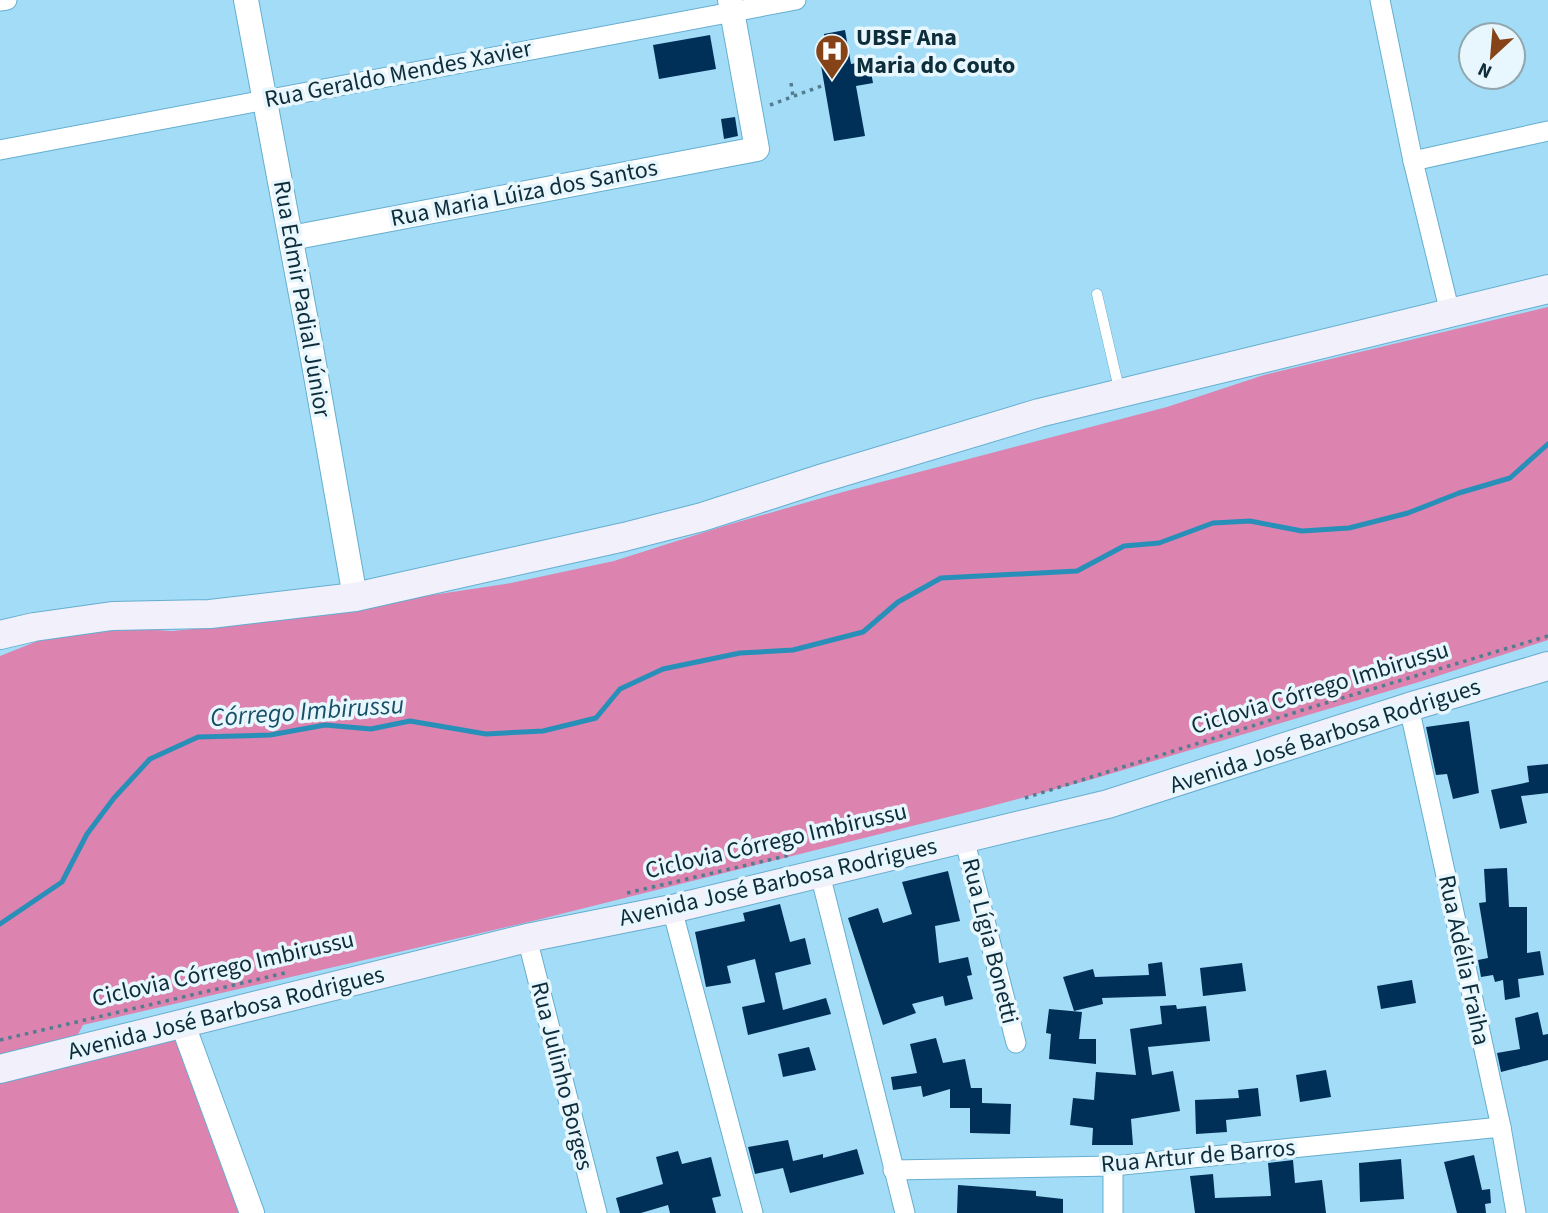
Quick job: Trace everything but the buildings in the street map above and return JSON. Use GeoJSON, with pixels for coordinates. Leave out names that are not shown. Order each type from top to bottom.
{"type":"FeatureCollection","features":[{"type":"Feature","properties":{"kind":"main road"},"geometry":{"type":"LineString","coordinates":[[0,635],[34,627],[112,616],[210,614],[355,597],[624,537],[702,517],[1026,416],[1548,289]]}},
{"type":"Feature","properties":{"kind":"main road","name":"Avenida José Barbosa Rodrigues"},"geometry":{"type":"LineString","coordinates":[[0,1069],[527,938],[672,909],[1108,804],[1409,707],[1548,666]]}},
{"type":"Feature","properties":{"kind":"street"},"geometry":{"type":"LineString","coordinates":[[0,1],[7,0]]}},
{"type":"Feature","properties":{"kind":"street","name":"Rua Edmir Padial Júnior"},"geometry":{"type":"LineString","coordinates":[[246,0],[355,597]]}},
{"type":"Feature","properties":{"kind":"street","name":"Rua Geraldo Mendes Xavier"},"geometry":{"type":"LineString","coordinates":[[0,150],[731,6],[796,0]]}},
{"type":"Feature","properties":{"kind":"street"},"geometry":{"type":"LineString","coordinates":[[1380,0],[1413,162],[1450,313]]}},
{"type":"Feature","properties":{"kind":"street","name":"Rua Maria Lúiza dos Santos"},"geometry":{"type":"LineString","coordinates":[[291,238],[757,149],[731,6]]}},
{"type":"Feature","properties":{"kind":"street"},"geometry":{"type":"LineString","coordinates":[[1413,162],[1548,131]]}},
{"type":"Feature","properties":{"kind":"street","name":"Rua Adélia Fraiha"},"geometry":{"type":"LineString","coordinates":[[1409,707],[1501,1127],[1516,1213]]}},
{"type":"Feature","properties":{"kind":"street","name":"Rua Lígia Bonetti"},"geometry":{"type":"LineString","coordinates":[[964,838],[1016,1043]]}},
{"type":"Feature","properties":{"kind":"street"},"geometry":{"type":"LineString","coordinates":[[820,874],[905,1213]]}},
{"type":"Feature","properties":{"kind":"street"},"geometry":{"type":"LineString","coordinates":[[672,909],[753,1213]]}},
{"type":"Feature","properties":{"kind":"street","name":"Rua Julinho Borges"},"geometry":{"type":"LineString","coordinates":[[527,938],[597,1213]]}},
{"type":"Feature","properties":{"kind":"street"},"geometry":{"type":"LineString","coordinates":[[183,1025],[252,1213]]}},
{"type":"Feature","properties":{"kind":"street","name":"Rua Artur de Barros"},"geometry":{"type":"LineString","coordinates":[[893,1170],[1113,1166],[1501,1127]]}},
{"type":"Feature","properties":{"kind":"street"},"geometry":{"type":"LineString","coordinates":[[1113,1166],[1114,1213]]}},
{"type":"Feature","properties":{"kind":"lane"},"geometry":{"type":"LineString","coordinates":[[1097,293],[1120,393]]}},
{"type":"Feature","properties":{"kind":"path"},"geometry":{"type":"LineString","coordinates":[[791,83],[793,96]]}},
{"type":"Feature","properties":{"kind":"path"},"geometry":{"type":"LineString","coordinates":[[765,106],[824,85]]}},
{"type":"Feature","properties":{"kind":"path","name":"Ciclovia Córrego Imbirussu"},"geometry":{"type":"LineString","coordinates":[[1024,799],[1319,705],[1548,636]]}},
{"type":"Feature","properties":{"kind":"path","name":"Ciclovia Córrego Imbirussu"},"geometry":{"type":"LineString","coordinates":[[624,894],[795,854]]}},
{"type":"Feature","properties":{"kind":"path","name":"Ciclovia Córrego Imbirussu"},"geometry":{"type":"LineString","coordinates":[[0,1040],[297,970]]}},
{"type":"Feature","properties":{"kind":"shaded area"},"geometry":{"type":"Polygon","coordinates":[[[1548,307],[1548,640],[1419,682],[1093,779],[980,809],[537,920],[83,1025],[69,1051],[183,1025],[252,1213],[0,1213],[0,656],[78,625],[172,631],[234,625],[511,583],[614,561],[843,492],[1167,407],[1264,375],[1548,307]]]}},
{"type":"Feature","properties":{"kind":"waterway","name":"Córrego Imbirussu"},"geometry":{"type":"LineString","coordinates":[[0,924],[62,882],[87,834],[114,798],[150,759],[198,737],[270,735],[325,725],[371,729],[410,721],[486,734],[543,731],[596,718],[620,689],[663,669],[740,653],[793,650],[863,632],[898,602],[941,578],[1077,571],[1124,546],[1159,543],[1213,523],[1250,521],[1302,531],[1349,528],[1408,513],[1459,493],[1510,478],[1548,444]]}},
{"type":"Feature","properties":{"kind":"place","name":"UBSF Ana Maria do Couto"},"geometry":{"type":"Point","coordinates":[832,81]}}]}
